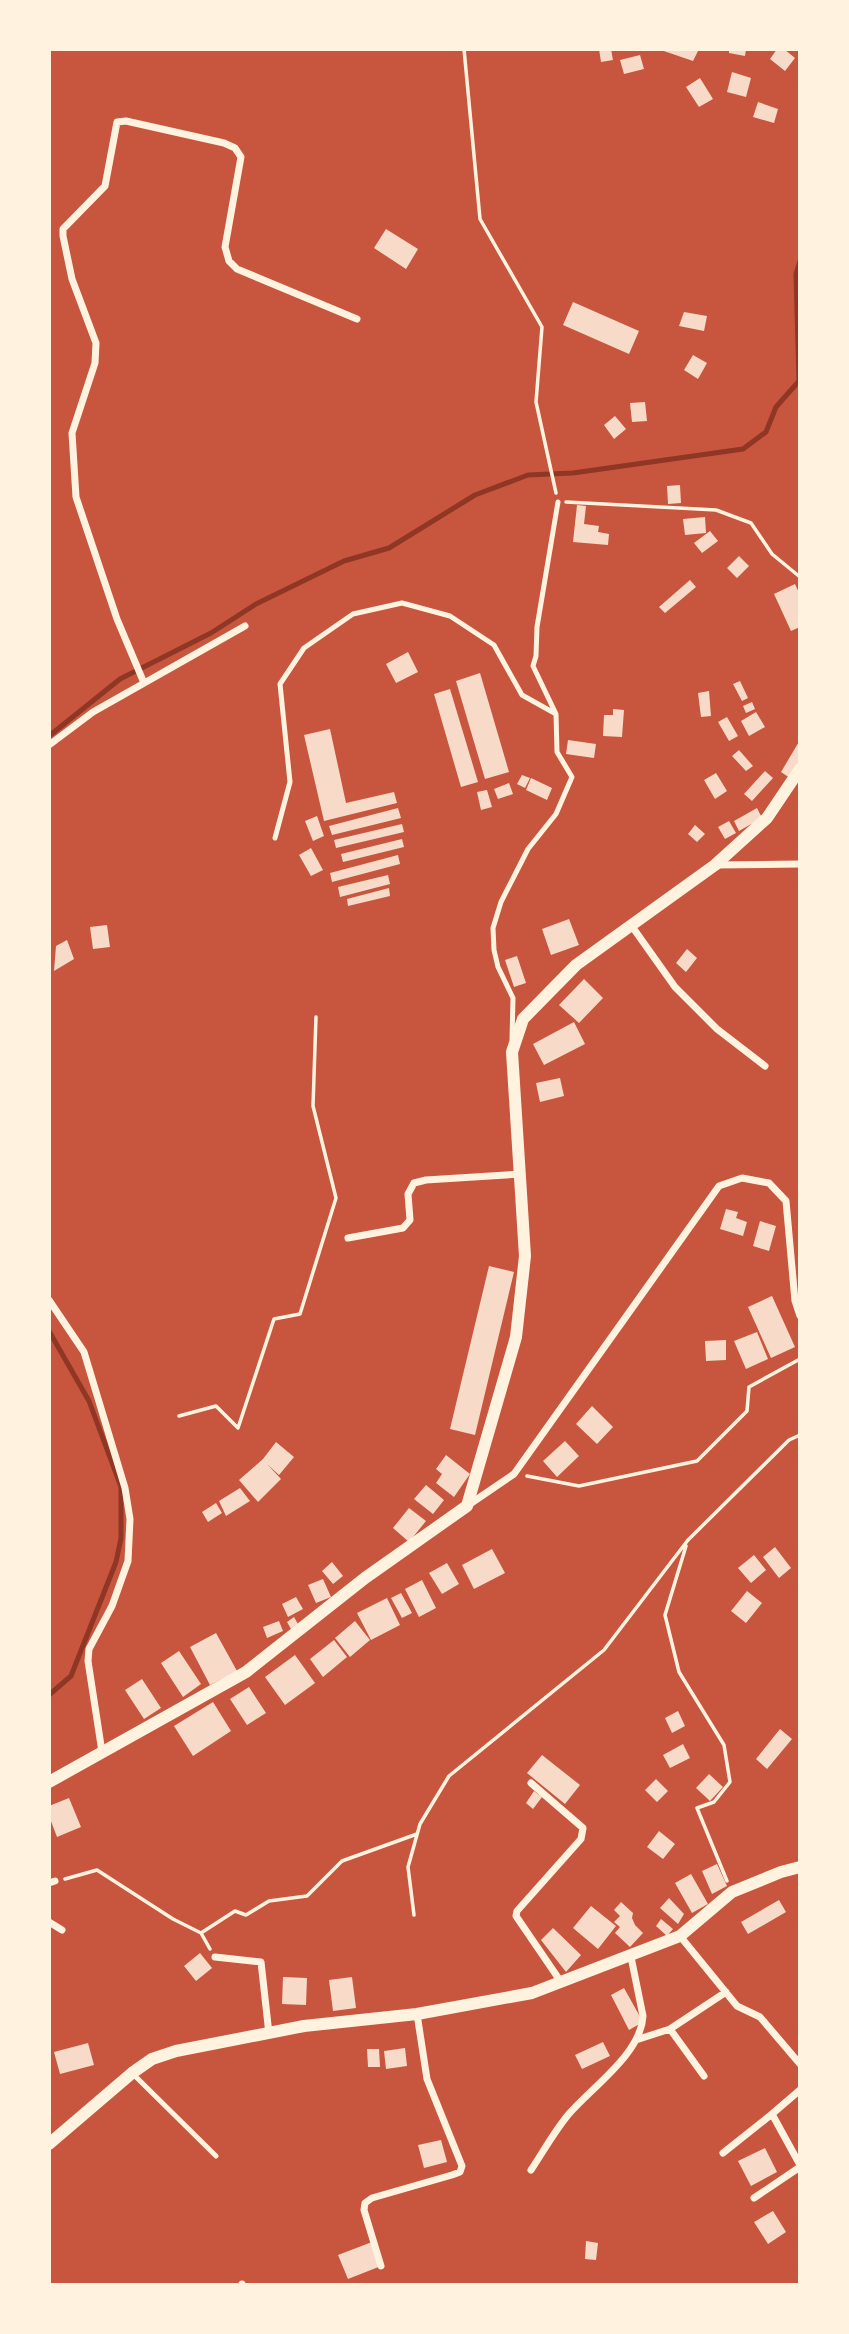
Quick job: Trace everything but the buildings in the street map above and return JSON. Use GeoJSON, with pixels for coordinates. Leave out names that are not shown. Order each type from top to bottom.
{"type":"FeatureCollection","features":[{"type":"Feature","properties":{"kind":"street"},"geometry":{"type":"LineString","coordinates":[[144,683],[117,619],[76,497],[72,433],[95,363],[96,343],[72,279],[63,229],[105,187],[117,122],[127,121],[224,143],[235,148],[242,157],[225,247],[229,261],[237,268],[357,319]]}},
{"type":"Feature","properties":{"kind":"street"},"geometry":{"type":"LineString","coordinates":[[49,745],[93,712],[245,626]]}},
{"type":"Feature","properties":{"kind":"street"},"geometry":{"type":"LineString","coordinates":[[467,1506],[516,1337],[525,1256],[512,1052],[523,1019],[576,965],[715,865],[767,818],[800,769]]}},
{"type":"Feature","properties":{"kind":"street"},"geometry":{"type":"LineString","coordinates":[[715,865],[800,864]]}},
{"type":"Feature","properties":{"kind":"street"},"geometry":{"type":"LineString","coordinates":[[631,925],[675,987],[717,1029],[765,1066]]}},
{"type":"Feature","properties":{"kind":"street"},"geometry":{"type":"LineString","coordinates":[[348,1238],[403,1227],[410,1220],[408,1194],[414,1183],[520,1174]]}},
{"type":"Feature","properties":{"kind":"street"},"geometry":{"type":"LineString","coordinates":[[49,1782],[246,1672],[365,1577],[514,1474],[719,1186],[742,1178],[769,1183],[786,1201],[795,1301],[800,1315]]}},
{"type":"Feature","properties":{"kind":"street"},"geometry":{"type":"LineString","coordinates":[[49,1300],[84,1352],[125,1488],[130,1519],[128,1561],[112,1605],[89,1649],[88,1661],[102,1752]]}},
{"type":"Feature","properties":{"kind":"street"},"geometry":{"type":"LineString","coordinates":[[531,1783],[583,1828],[581,1839],[517,1911],[516,1916],[561,1984]]}},
{"type":"Feature","properties":{"kind":"street"},"geometry":{"type":"LineString","coordinates":[[49,2144],[152,2059],[176,2051],[304,2026],[417,2014],[528,1994],[561,1984],[680,1936],[732,1892],[800,1867]]}},
{"type":"Feature","properties":{"kind":"street"},"geometry":{"type":"LineString","coordinates":[[49,1922],[62,1930]]}},
{"type":"Feature","properties":{"kind":"street"},"geometry":{"type":"LineString","coordinates":[[680,1936],[737,2006],[747,2013],[756,2014],[767,2024],[800,2064]]}},
{"type":"Feature","properties":{"kind":"street"},"geometry":{"type":"LineString","coordinates":[[531,2170],[568,2116],[636,2040],[643,2024],[643,2016],[631,1957]]}},
{"type":"Feature","properties":{"kind":"street"},"geometry":{"type":"LineString","coordinates":[[215,1958],[261,1962],[269,2034]]}},
{"type":"Feature","properties":{"kind":"street"},"geometry":{"type":"LineString","coordinates":[[636,2040],[670,2029],[726,1992]]}},
{"type":"Feature","properties":{"kind":"street"},"geometry":{"type":"LineString","coordinates":[[382,2266],[364,2210],[365,2203],[372,2198],[460,2172],[461,2166],[427,2079],[417,2014]]}},
{"type":"Feature","properties":{"kind":"street"},"geometry":{"type":"LineString","coordinates":[[670,2029],[704,2076]]}},
{"type":"Feature","properties":{"kind":"street"},"geometry":{"type":"LineString","coordinates":[[723,2153],[800,2090]]}},
{"type":"Feature","properties":{"kind":"street"},"geometry":{"type":"LineString","coordinates":[[754,2198],[800,2166],[772,2115]]}},
{"type":"Feature","properties":{"kind":"lane"},"geometry":{"type":"LineString","coordinates":[[512,1052],[513,998],[498,967],[493,928],[501,902],[528,849],[556,814],[572,777],[557,752],[556,714],[533,666],[558,502]]}},
{"type":"Feature","properties":{"kind":"lane"},"geometry":{"type":"LineString","coordinates":[[275,838],[290,782],[279,684],[304,648],[353,614],[402,603],[450,615],[494,645],[522,695],[556,714]]}},
{"type":"Feature","properties":{"kind":"lane"},"geometry":{"type":"LineString","coordinates":[[132,2073],[216,2156]]}},
{"type":"Feature","properties":{"kind":"path"},"geometry":{"type":"LineString","coordinates":[[464,49],[480,219],[542,327],[536,402],[558,502],[716,510],[751,523],[772,554],[800,577]]}},
{"type":"Feature","properties":{"kind":"path"},"geometry":{"type":"LineString","coordinates":[[178,1416],[216,1406],[238,1428],[274,1319],[300,1314],[335,1198],[313,1106],[316,1017]]}},
{"type":"Feature","properties":{"kind":"path"},"geometry":{"type":"LineString","coordinates":[[514,1474],[579,1486],[697,1461],[747,1411],[749,1387],[800,1359]]}},
{"type":"Feature","properties":{"kind":"path"},"geometry":{"type":"LineString","coordinates":[[414,1915],[408,1867],[420,1824],[449,1776],[604,1650],[688,1540],[789,1440],[800,1435]]}},
{"type":"Feature","properties":{"kind":"path"},"geometry":{"type":"LineString","coordinates":[[688,1540],[665,1615],[678,1672],[724,1745],[730,1782],[714,1802],[697,1808],[732,1892]]}},
{"type":"Feature","properties":{"kind":"path"},"geometry":{"type":"LineString","coordinates":[[201,1933],[235,1911],[246,1915],[269,1901],[307,1896],[342,1861],[417,1834]]}},
{"type":"Feature","properties":{"kind":"path"},"geometry":{"type":"LineString","coordinates":[[52,1882],[97,1870],[173,1919],[201,1933],[215,1958]]}},
{"type":"Feature","properties":{"kind":"waterway"},"geometry":{"type":"LineString","coordinates":[[49,736],[120,679],[211,633],[256,604],[344,561],[389,548],[475,495],[528,475],[573,473],[743,449],[766,432],[776,407],[799,381],[796,274],[800,261]]}},
{"type":"Feature","properties":{"kind":"waterway"},"geometry":{"type":"LineString","coordinates":[[49,1331],[89,1401],[121,1487],[121,1538],[116,1562],[71,1676],[49,1695]]}}]}
